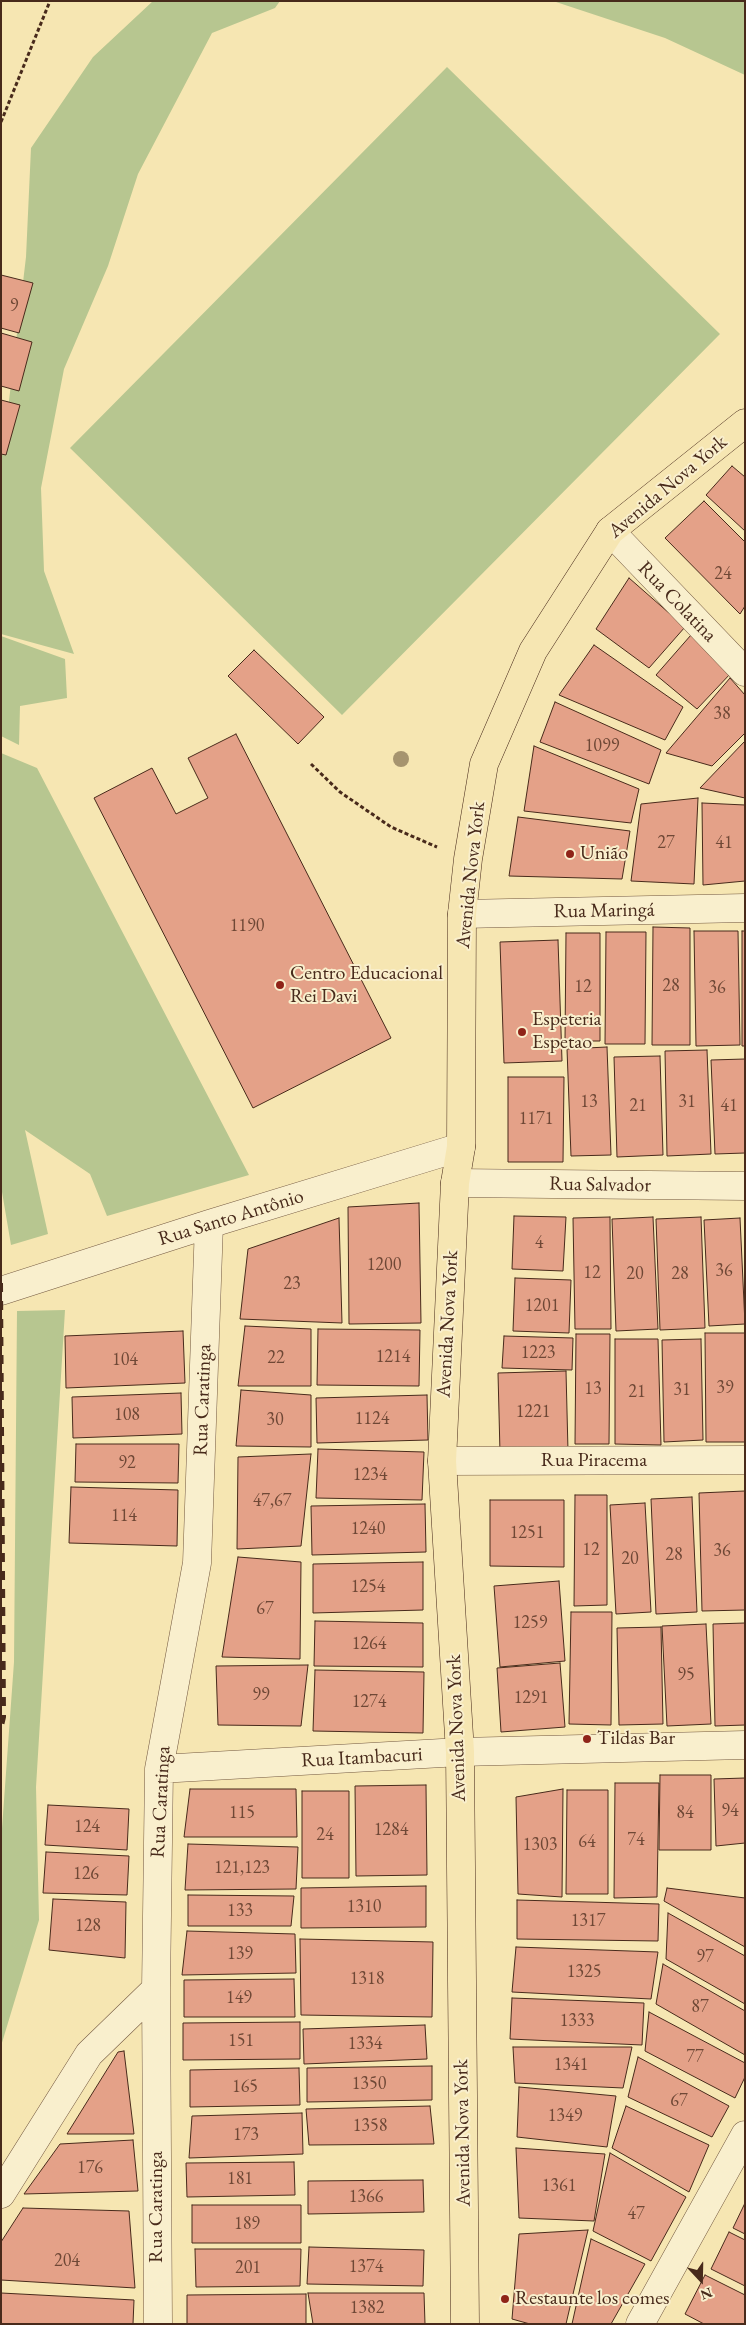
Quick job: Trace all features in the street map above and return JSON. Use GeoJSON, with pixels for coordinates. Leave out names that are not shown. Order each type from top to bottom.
{"type":"FeatureCollection","features":[{"type":"Feature","properties":{"kind":"main road","name":"Avenida Nova York"},"geometry":{"type":"LineString","coordinates":[[465,2324],[460,1752],[442,1461],[455,1183],[461,1147],[462,914],[468,859],[484,764],[533,651],[610,532],[745,423]]}},
{"type":"Feature","properties":{"kind":"street","name":"Rua Colatina"},"geometry":{"type":"LineString","coordinates":[[610,532],[745,672]]}},
{"type":"Feature","properties":{"kind":"street","name":"Rua Maringá"},"geometry":{"type":"LineString","coordinates":[[462,914],[745,908]]}},
{"type":"Feature","properties":{"kind":"street","name":"Rua Santo Antônio"},"geometry":{"type":"LineString","coordinates":[[1,1291],[209,1224],[461,1147]]}},
{"type":"Feature","properties":{"kind":"street","name":"Rua Salvador"},"geometry":{"type":"LineString","coordinates":[[455,1183],[745,1186]]}},
{"type":"Feature","properties":{"kind":"street","name":"Rua Caratinga"},"geometry":{"type":"LineString","coordinates":[[158,2324],[156,1989],[159,1769],[197,1563],[209,1224]]}},
{"type":"Feature","properties":{"kind":"street","name":"Rua Piracema"},"geometry":{"type":"LineString","coordinates":[[442,1461],[745,1460]]}},
{"type":"Feature","properties":{"kind":"street","name":"Rua Itambacuri"},"geometry":{"type":"LineString","coordinates":[[159,1769],[460,1752],[745,1745]]}},
{"type":"Feature","properties":{"kind":"street"},"geometry":{"type":"LineString","coordinates":[[1,2194],[89,2054],[156,1989]]}},
{"type":"Feature","properties":{"kind":"street"},"geometry":{"type":"LineString","coordinates":[[640,2324],[745,2134]]}},
{"type":"Feature","properties":{"kind":"path"},"geometry":{"type":"LineString","coordinates":[[1,122],[50,1]]}},
{"type":"Feature","properties":{"kind":"path"},"geometry":{"type":"LineString","coordinates":[[310,764],[340,792],[390,827],[468,859]]}},
{"type":"Feature","properties":{"kind":"green space"},"geometry":{"type":"Polygon","coordinates":[[[153,1],[280,1],[275,8],[212,33],[138,174],[108,266],[64,369],[41,488],[44,571],[74,654],[1,634],[1,440],[8,409],[26,257],[31,148],[93,57],[153,1]]]}},
{"type":"Feature","properties":{"kind":"green space"},"geometry":{"type":"Polygon","coordinates":[[[553,1],[745,1],[745,75],[665,38],[553,1]]]}},
{"type":"Feature","properties":{"kind":"green space"},"geometry":{"type":"Polygon","coordinates":[[[447,67],[720,334],[342,715],[70,448],[447,67]]]}},
{"type":"Feature","properties":{"kind":"green space"},"geometry":{"type":"Polygon","coordinates":[[[1,636],[65,659],[67,698],[20,706],[19,745],[1,736],[1,636]]]}},
{"type":"Feature","properties":{"kind":"green space"},"geometry":{"type":"Polygon","coordinates":[[[1,753],[37,768],[249,1175],[107,1216],[90,1174],[25,1130],[48,1234],[11,1245],[1,1186],[1,753]]]}},
{"type":"Feature","properties":{"kind":"green space"},"geometry":{"type":"Polygon","coordinates":[[[65,1310],[36,1787],[39,1920],[1,2046],[1,1842],[14,1662],[17,1311],[65,1310]]]}},
{"type":"Feature","properties":{"kind":"building"},"geometry":{"type":"Polygon","coordinates":[[[1,275],[33,283],[19,333],[1,328],[1,275]]]}},
{"type":"Feature","properties":{"kind":"building"},"geometry":{"type":"Polygon","coordinates":[[[1,333],[32,342],[19,391],[1,386],[1,333]]]}},
{"type":"Feature","properties":{"kind":"building"},"geometry":{"type":"Polygon","coordinates":[[[1,400],[20,405],[6,455],[1,454],[1,400]]]}},
{"type":"Feature","properties":{"kind":"building"},"geometry":{"type":"Polygon","coordinates":[[[732,466],[745,477],[745,531],[706,495],[732,466]]]}},
{"type":"Feature","properties":{"kind":"building"},"geometry":{"type":"Polygon","coordinates":[[[704,501],[745,542],[745,606],[740,614],[665,538],[704,501]]]}},
{"type":"Feature","properties":{"kind":"building"},"geometry":{"type":"Polygon","coordinates":[[[629,578],[685,627],[649,668],[596,629],[629,578]]]}},
{"type":"Feature","properties":{"kind":"building"},"geometry":{"type":"Polygon","coordinates":[[[691,635],[731,673],[697,709],[656,675],[691,635]]]}},
{"type":"Feature","properties":{"kind":"building"},"geometry":{"type":"Polygon","coordinates":[[[594,645],[683,707],[665,740],[559,695],[594,645]]]}},
{"type":"Feature","properties":{"kind":"building"},"geometry":{"type":"Polygon","coordinates":[[[254,650],[324,717],[298,744],[228,676],[254,650]]]}},
{"type":"Feature","properties":{"kind":"building"},"geometry":{"type":"Polygon","coordinates":[[[730,678],[745,695],[745,733],[712,766],[666,753],[730,678]]]}},
{"type":"Feature","properties":{"kind":"building"},"geometry":{"type":"Polygon","coordinates":[[[555,702],[661,750],[649,784],[540,742],[555,702]]]}},
{"type":"Feature","properties":{"kind":"building"},"geometry":{"type":"Polygon","coordinates":[[[236,734],[391,1038],[253,1108],[94,798],[152,768],[176,814],[208,798],[188,758],[236,734]]]}},
{"type":"Feature","properties":{"kind":"building"},"geometry":{"type":"Polygon","coordinates":[[[745,741],[745,798],[700,788],[745,741]]]}},
{"type":"Feature","properties":{"kind":"building"},"geometry":{"type":"Polygon","coordinates":[[[534,746],[639,789],[631,823],[524,811],[534,746]]]}},
{"type":"Feature","properties":{"kind":"building"},"geometry":{"type":"Polygon","coordinates":[[[698,798],[694,884],[631,881],[641,804],[698,798]]]}},
{"type":"Feature","properties":{"kind":"building"},"geometry":{"type":"Polygon","coordinates":[[[702,803],[745,805],[745,881],[703,885],[702,803]]]}},
{"type":"Feature","properties":{"kind":"building","name":"União"},"geometry":{"type":"Polygon","coordinates":[[[518,817],[630,831],[622,879],[509,876],[518,817]]]}},
{"type":"Feature","properties":{"kind":"building"},"geometry":{"type":"Polygon","coordinates":[[[653,927],[690,928],[690,1045],[652,1045],[653,927]]]}},
{"type":"Feature","properties":{"kind":"building"},"geometry":{"type":"Polygon","coordinates":[[[694,931],[738,931],[740,1045],[696,1046],[694,931]]]}},
{"type":"Feature","properties":{"kind":"building"},"geometry":{"type":"Polygon","coordinates":[[[742,931],[745,931],[745,1046],[742,1046],[742,931]]]}},
{"type":"Feature","properties":{"kind":"building"},"geometry":{"type":"Polygon","coordinates":[[[606,932],[646,932],[645,1044],[605,1044],[606,932]]]}},
{"type":"Feature","properties":{"kind":"building"},"geometry":{"type":"Polygon","coordinates":[[[566,933],[600,933],[600,1041],[565,1041],[566,933]]]}},
{"type":"Feature","properties":{"kind":"building"},"geometry":{"type":"Polygon","coordinates":[[[558,940],[562,1061],[504,1063],[500,942],[558,940]]]}},
{"type":"Feature","properties":{"kind":"building"},"geometry":{"type":"Polygon","coordinates":[[[607,1047],[611,1155],[571,1156],[567,1049],[607,1047]]]}},
{"type":"Feature","properties":{"kind":"building"},"geometry":{"type":"Polygon","coordinates":[[[707,1050],[711,1154],[667,1156],[665,1051],[707,1050]]]}},
{"type":"Feature","properties":{"kind":"building"},"geometry":{"type":"Polygon","coordinates":[[[660,1056],[663,1155],[617,1157],[614,1057],[660,1056]]]}},
{"type":"Feature","properties":{"kind":"building"},"geometry":{"type":"Polygon","coordinates":[[[745,1059],[745,1153],[715,1154],[711,1060],[745,1059]]]}},
{"type":"Feature","properties":{"kind":"building"},"geometry":{"type":"Polygon","coordinates":[[[508,1077],[564,1077],[563,1162],[508,1162],[508,1077]]]}},
{"type":"Feature","properties":{"kind":"building"},"geometry":{"type":"Polygon","coordinates":[[[419,1203],[421,1323],[349,1324],[348,1207],[419,1203]]]}},
{"type":"Feature","properties":{"kind":"building"},"geometry":{"type":"Polygon","coordinates":[[[514,1216],[566,1217],[563,1271],[512,1269],[514,1216]]]}},
{"type":"Feature","properties":{"kind":"building"},"geometry":{"type":"Polygon","coordinates":[[[610,1217],[611,1329],[575,1329],[573,1218],[610,1217]]]}},
{"type":"Feature","properties":{"kind":"building"},"geometry":{"type":"Polygon","coordinates":[[[653,1217],[658,1329],[616,1331],[612,1219],[653,1217]]]}},
{"type":"Feature","properties":{"kind":"building"},"geometry":{"type":"Polygon","coordinates":[[[701,1217],[705,1328],[660,1330],[656,1219],[701,1217]]]}},
{"type":"Feature","properties":{"kind":"building"},"geometry":{"type":"Polygon","coordinates":[[[339,1218],[342,1323],[240,1319],[248,1249],[339,1218]]]}},
{"type":"Feature","properties":{"kind":"building"},"geometry":{"type":"Polygon","coordinates":[[[740,1218],[745,1324],[709,1326],[704,1220],[740,1218]]]}},
{"type":"Feature","properties":{"kind":"building"},"geometry":{"type":"Polygon","coordinates":[[[515,1278],[571,1280],[569,1333],[513,1331],[515,1278]]]}},
{"type":"Feature","properties":{"kind":"building"},"geometry":{"type":"Polygon","coordinates":[[[245,1326],[311,1329],[311,1386],[238,1386],[245,1326]]]}},
{"type":"Feature","properties":{"kind":"building"},"geometry":{"type":"Polygon","coordinates":[[[318,1329],[420,1330],[419,1386],[317,1385],[318,1329]]]}},
{"type":"Feature","properties":{"kind":"building"},"geometry":{"type":"Polygon","coordinates":[[[183,1331],[185,1383],[66,1388],[65,1336],[183,1331]]]}},
{"type":"Feature","properties":{"kind":"building"},"geometry":{"type":"Polygon","coordinates":[[[705,1333],[745,1333],[745,1442],[706,1442],[705,1333]]]}},
{"type":"Feature","properties":{"kind":"building"},"geometry":{"type":"Polygon","coordinates":[[[576,1334],[610,1334],[609,1444],[575,1444],[576,1334]]]}},
{"type":"Feature","properties":{"kind":"building"},"geometry":{"type":"Polygon","coordinates":[[[504,1336],[573,1338],[572,1370],[502,1368],[504,1336]]]}},
{"type":"Feature","properties":{"kind":"building"},"geometry":{"type":"Polygon","coordinates":[[[615,1339],[658,1339],[661,1445],[615,1444],[615,1339]]]}},
{"type":"Feature","properties":{"kind":"building"},"geometry":{"type":"Polygon","coordinates":[[[701,1339],[703,1440],[664,1442],[662,1340],[701,1339]]]}},
{"type":"Feature","properties":{"kind":"building"},"geometry":{"type":"Polygon","coordinates":[[[566,1371],[568,1451],[500,1453],[498,1373],[566,1371]]]}},
{"type":"Feature","properties":{"kind":"building"},"geometry":{"type":"Polygon","coordinates":[[[241,1390],[311,1395],[311,1447],[236,1446],[241,1390]]]}},
{"type":"Feature","properties":{"kind":"building"},"geometry":{"type":"Polygon","coordinates":[[[181,1393],[182,1434],[73,1438],[72,1397],[181,1393]]]}},
{"type":"Feature","properties":{"kind":"building"},"geometry":{"type":"Polygon","coordinates":[[[427,1395],[428,1440],[317,1443],[316,1398],[427,1395]]]}},
{"type":"Feature","properties":{"kind":"building"},"geometry":{"type":"Polygon","coordinates":[[[76,1444],[179,1444],[178,1483],[75,1482],[76,1444]]]}},
{"type":"Feature","properties":{"kind":"building"},"geometry":{"type":"Polygon","coordinates":[[[318,1449],[424,1452],[422,1500],[316,1498],[318,1449]]]}},
{"type":"Feature","properties":{"kind":"building"},"geometry":{"type":"Polygon","coordinates":[[[311,1454],[301,1546],[237,1549],[238,1457],[311,1454]]]}},
{"type":"Feature","properties":{"kind":"building"},"geometry":{"type":"Polygon","coordinates":[[[71,1487],[178,1490],[177,1546],[69,1543],[71,1487]]]}},
{"type":"Feature","properties":{"kind":"building"},"geometry":{"type":"Polygon","coordinates":[[[745,1491],[745,1610],[702,1611],[699,1493],[745,1491]]]}},
{"type":"Feature","properties":{"kind":"building"},"geometry":{"type":"Polygon","coordinates":[[[575,1495],[607,1495],[607,1605],[574,1606],[575,1495]]]}},
{"type":"Feature","properties":{"kind":"building"},"geometry":{"type":"Polygon","coordinates":[[[692,1497],[697,1612],[656,1614],[651,1499],[692,1497]]]}},
{"type":"Feature","properties":{"kind":"building"},"geometry":{"type":"Polygon","coordinates":[[[490,1500],[564,1500],[564,1567],[490,1566],[490,1500]]]}},
{"type":"Feature","properties":{"kind":"building"},"geometry":{"type":"Polygon","coordinates":[[[645,1503],[651,1612],[616,1614],[610,1505],[645,1503]]]}},
{"type":"Feature","properties":{"kind":"building"},"geometry":{"type":"Polygon","coordinates":[[[425,1504],[426,1552],[312,1555],[311,1506],[425,1504]]]}},
{"type":"Feature","properties":{"kind":"building"},"geometry":{"type":"Polygon","coordinates":[[[238,1557],[301,1562],[300,1659],[222,1657],[238,1557]]]}},
{"type":"Feature","properties":{"kind":"building"},"geometry":{"type":"Polygon","coordinates":[[[423,1562],[423,1610],[313,1613],[313,1564],[423,1562]]]}},
{"type":"Feature","properties":{"kind":"building"},"geometry":{"type":"Polygon","coordinates":[[[559,1581],[565,1661],[500,1667],[494,1586],[559,1581]]]}},
{"type":"Feature","properties":{"kind":"building"},"geometry":{"type":"Polygon","coordinates":[[[571,1612],[612,1612],[611,1725],[569,1724],[571,1612]]]}},
{"type":"Feature","properties":{"kind":"building"},"geometry":{"type":"Polygon","coordinates":[[[315,1621],[423,1623],[423,1667],[314,1666],[315,1621]]]}},
{"type":"Feature","properties":{"kind":"building"},"geometry":{"type":"Polygon","coordinates":[[[745,1623],[745,1725],[715,1726],[713,1624],[745,1623]]]}},
{"type":"Feature","properties":{"kind":"building"},"geometry":{"type":"Polygon","coordinates":[[[706,1624],[711,1724],[667,1726],[662,1626],[706,1624]]]}},
{"type":"Feature","properties":{"kind":"building"},"geometry":{"type":"Polygon","coordinates":[[[661,1627],[663,1724],[619,1725],[617,1628],[661,1627]]]}},
{"type":"Feature","properties":{"kind":"building"},"geometry":{"type":"Polygon","coordinates":[[[560,1663],[565,1727],[501,1732],[497,1668],[560,1663]]]}},
{"type":"Feature","properties":{"kind":"building"},"geometry":{"type":"Polygon","coordinates":[[[308,1665],[301,1726],[218,1725],[216,1666],[308,1665]]]}},
{"type":"Feature","properties":{"kind":"building"},"geometry":{"type":"Polygon","coordinates":[[[315,1670],[424,1672],[423,1733],[313,1731],[315,1670]]]}},
{"type":"Feature","properties":{"kind":"building"},"geometry":{"type":"Polygon","coordinates":[[[660,1775],[711,1775],[711,1850],[659,1850],[660,1775]]]}},
{"type":"Feature","properties":{"kind":"building"},"geometry":{"type":"Polygon","coordinates":[[[745,1778],[745,1843],[716,1846],[714,1779],[745,1778]]]}},
{"type":"Feature","properties":{"kind":"building"},"geometry":{"type":"Polygon","coordinates":[[[615,1783],[659,1783],[657,1897],[614,1898],[615,1783]]]}},
{"type":"Feature","properties":{"kind":"building"},"geometry":{"type":"Polygon","coordinates":[[[426,1785],[427,1875],[356,1876],[355,1786],[426,1785]]]}},
{"type":"Feature","properties":{"kind":"building"},"geometry":{"type":"Polygon","coordinates":[[[190,1789],[296,1789],[297,1837],[184,1837],[190,1789]]]}},
{"type":"Feature","properties":{"kind":"building"},"geometry":{"type":"Polygon","coordinates":[[[563,1789],[562,1897],[518,1894],[516,1797],[563,1789]]]}},
{"type":"Feature","properties":{"kind":"building"},"geometry":{"type":"Polygon","coordinates":[[[567,1790],[608,1790],[608,1894],[566,1894],[567,1790]]]}},
{"type":"Feature","properties":{"kind":"building"},"geometry":{"type":"Polygon","coordinates":[[[302,1791],[349,1791],[349,1878],[302,1878],[302,1791]]]}},
{"type":"Feature","properties":{"kind":"building"},"geometry":{"type":"Polygon","coordinates":[[[48,1805],[129,1809],[127,1850],[45,1845],[48,1805]]]}},
{"type":"Feature","properties":{"kind":"building"},"geometry":{"type":"Polygon","coordinates":[[[188,1844],[298,1847],[296,1889],[185,1890],[188,1844]]]}},
{"type":"Feature","properties":{"kind":"building"},"geometry":{"type":"Polygon","coordinates":[[[46,1852],[129,1856],[127,1895],[43,1893],[46,1852]]]}},
{"type":"Feature","properties":{"kind":"building"},"geometry":{"type":"Polygon","coordinates":[[[426,1886],[426,1927],[301,1928],[301,1888],[426,1886]]]}},
{"type":"Feature","properties":{"kind":"building"},"geometry":{"type":"Polygon","coordinates":[[[667,1888],[745,1898],[745,1947],[664,1901],[667,1888]]]}},
{"type":"Feature","properties":{"kind":"building"},"geometry":{"type":"Polygon","coordinates":[[[188,1895],[294,1896],[291,1926],[188,1926],[188,1895]]]}},
{"type":"Feature","properties":{"kind":"building"},"geometry":{"type":"Polygon","coordinates":[[[53,1899],[126,1902],[125,1958],[49,1950],[53,1899]]]}},
{"type":"Feature","properties":{"kind":"building"},"geometry":{"type":"Polygon","coordinates":[[[517,1900],[659,1904],[658,1941],[517,1939],[517,1900]]]}},
{"type":"Feature","properties":{"kind":"building"},"geometry":{"type":"Polygon","coordinates":[[[668,1913],[745,1956],[745,2004],[666,1959],[668,1913]]]}},
{"type":"Feature","properties":{"kind":"building"},"geometry":{"type":"Polygon","coordinates":[[[187,1931],[295,1934],[296,1973],[182,1975],[187,1931]]]}},
{"type":"Feature","properties":{"kind":"building"},"geometry":{"type":"Polygon","coordinates":[[[300,1939],[433,1942],[432,2017],[301,2015],[300,1939]]]}},
{"type":"Feature","properties":{"kind":"building"},"geometry":{"type":"Polygon","coordinates":[[[516,1947],[658,1952],[651,1999],[512,1992],[516,1947]]]}},
{"type":"Feature","properties":{"kind":"building"},"geometry":{"type":"Polygon","coordinates":[[[663,1964],[745,2011],[745,2055],[656,2004],[663,1964]]]}},
{"type":"Feature","properties":{"kind":"building"},"geometry":{"type":"Polygon","coordinates":[[[294,1979],[295,2017],[184,2017],[184,1980],[294,1979]]]}},
{"type":"Feature","properties":{"kind":"building"},"geometry":{"type":"Polygon","coordinates":[[[512,1998],[644,2003],[642,2045],[510,2039],[512,1998]]]}},
{"type":"Feature","properties":{"kind":"building"},"geometry":{"type":"Polygon","coordinates":[[[649,2012],[745,2063],[745,2077],[735,2098],[645,2051],[649,2012]]]}},
{"type":"Feature","properties":{"kind":"building"},"geometry":{"type":"Polygon","coordinates":[[[300,2022],[300,2059],[183,2060],[183,2023],[300,2022]]]}},
{"type":"Feature","properties":{"kind":"building"},"geometry":{"type":"Polygon","coordinates":[[[425,2025],[427,2059],[304,2064],[303,2029],[425,2025]]]}},
{"type":"Feature","properties":{"kind":"building"},"geometry":{"type":"Polygon","coordinates":[[[513,2047],[632,2047],[623,2088],[515,2083],[513,2047]]]}},
{"type":"Feature","properties":{"kind":"building"},"geometry":{"type":"Polygon","coordinates":[[[124,2051],[134,2134],[67,2134],[118,2052],[124,2051]]]}},
{"type":"Feature","properties":{"kind":"building"},"geometry":{"type":"Polygon","coordinates":[[[638,2057],[729,2106],[712,2137],[628,2097],[638,2057]]]}},
{"type":"Feature","properties":{"kind":"building"},"geometry":{"type":"Polygon","coordinates":[[[432,2066],[432,2100],[307,2102],[307,2068],[432,2066]]]}},
{"type":"Feature","properties":{"kind":"building"},"geometry":{"type":"Polygon","coordinates":[[[299,2068],[300,2105],[190,2107],[190,2070],[299,2068]]]}},
{"type":"Feature","properties":{"kind":"building"},"geometry":{"type":"Polygon","coordinates":[[[519,2087],[616,2096],[607,2147],[517,2137],[519,2087]]]}},
{"type":"Feature","properties":{"kind":"building"},"geometry":{"type":"Polygon","coordinates":[[[430,2106],[434,2144],[309,2145],[306,2109],[430,2106]]]}},
{"type":"Feature","properties":{"kind":"building"},"geometry":{"type":"Polygon","coordinates":[[[626,2106],[709,2145],[689,2192],[612,2148],[626,2106]]]}},
{"type":"Feature","properties":{"kind":"building"},"geometry":{"type":"Polygon","coordinates":[[[302,2113],[303,2154],[189,2158],[192,2116],[302,2113]]]}},
{"type":"Feature","properties":{"kind":"building"},"geometry":{"type":"Polygon","coordinates":[[[133,2140],[138,2191],[24,2194],[60,2144],[133,2140]]]}},
{"type":"Feature","properties":{"kind":"building"},"geometry":{"type":"Polygon","coordinates":[[[516,2148],[605,2154],[594,2221],[519,2218],[516,2148]]]}},
{"type":"Feature","properties":{"kind":"building"},"geometry":{"type":"Polygon","coordinates":[[[610,2153],[686,2197],[651,2261],[593,2231],[610,2153]]]}},
{"type":"Feature","properties":{"kind":"building"},"geometry":{"type":"Polygon","coordinates":[[[294,2162],[295,2195],[187,2197],[186,2163],[294,2162]]]}},
{"type":"Feature","properties":{"kind":"building"},"geometry":{"type":"Polygon","coordinates":[[[423,2180],[424,2212],[308,2214],[308,2181],[423,2180]]]}},
{"type":"Feature","properties":{"kind":"building"},"geometry":{"type":"Polygon","coordinates":[[[745,2203],[745,2234],[733,2228],[745,2203]]]}},
{"type":"Feature","properties":{"kind":"building"},"geometry":{"type":"Polygon","coordinates":[[[192,2205],[301,2205],[301,2243],[192,2243],[192,2205]]]}},
{"type":"Feature","properties":{"kind":"building"},"geometry":{"type":"Polygon","coordinates":[[[23,2208],[129,2211],[135,2288],[1,2280],[1,2242],[23,2208]]]}},
{"type":"Feature","properties":{"kind":"building"},"geometry":{"type":"Polygon","coordinates":[[[588,2230],[566,2324],[530,2324],[512,2319],[519,2234],[588,2230]]]}},
{"type":"Feature","properties":{"kind":"building"},"geometry":{"type":"Polygon","coordinates":[[[729,2232],[745,2240],[745,2286],[711,2269],[729,2232]]]}},
{"type":"Feature","properties":{"kind":"building"},"geometry":{"type":"Polygon","coordinates":[[[591,2239],[645,2264],[611,2324],[572,2324],[591,2239]]]}},
{"type":"Feature","properties":{"kind":"building"},"geometry":{"type":"Polygon","coordinates":[[[309,2247],[424,2250],[423,2286],[307,2284],[309,2247]]]}},
{"type":"Feature","properties":{"kind":"building"},"geometry":{"type":"Polygon","coordinates":[[[195,2249],[301,2249],[300,2286],[196,2287],[195,2249]]]}},
{"type":"Feature","properties":{"kind":"building"},"geometry":{"type":"Polygon","coordinates":[[[705,2275],[745,2295],[745,2324],[704,2324],[685,2314],[705,2275]]]}},
{"type":"Feature","properties":{"kind":"building"},"geometry":{"type":"Polygon","coordinates":[[[1,2293],[134,2300],[133,2324],[1,2324],[1,2293]]]}},
{"type":"Feature","properties":{"kind":"building"},"geometry":{"type":"Polygon","coordinates":[[[308,2293],[424,2293],[425,2324],[313,2324],[308,2293]]]}},
{"type":"Feature","properties":{"kind":"building"},"geometry":{"type":"Polygon","coordinates":[[[306,2294],[306,2324],[187,2324],[187,2295],[306,2294]]]}},
{"type":"Feature","properties":{"kind":"railway"},"geometry":{"type":"LineString","coordinates":[[1,1283],[4,1717],[1,1730]]}},
{"type":"Feature","properties":{"kind":"place","name":"União"},"geometry":{"type":"Point","coordinates":[570,854]}},
{"type":"Feature","properties":{"kind":"place","name":"Centro Educacional Rei Davi"},"geometry":{"type":"Point","coordinates":[280,985]}},
{"type":"Feature","properties":{"kind":"place","name":"Espeteria Espetao"},"geometry":{"type":"Point","coordinates":[522,1032]}},
{"type":"Feature","properties":{"kind":"place","name":"Tildas Bar"},"geometry":{"type":"Point","coordinates":[587,1739]}},
{"type":"Feature","properties":{"kind":"place","name":"Restaunte los comes"},"geometry":{"type":"Point","coordinates":[505,2299]}}]}
